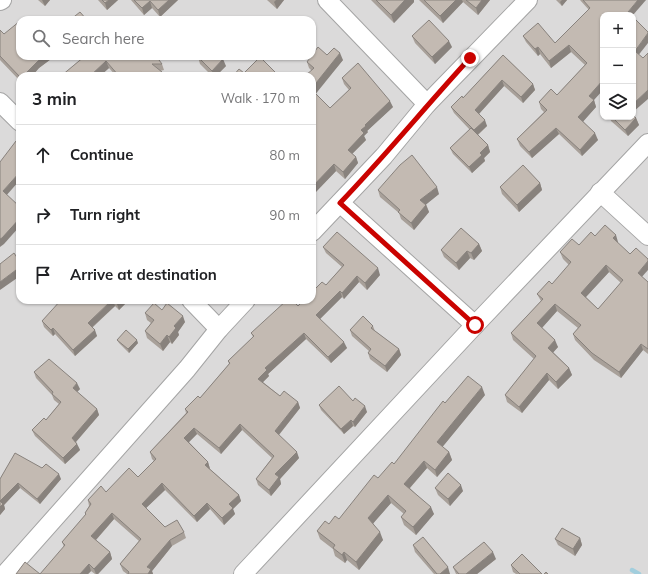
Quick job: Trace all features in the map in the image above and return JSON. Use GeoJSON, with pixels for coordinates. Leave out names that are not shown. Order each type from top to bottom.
{"type":"FeatureCollection","features":[{"type":"Feature","properties":{"kind":"street"},"geometry":{"type":"LineString","coordinates":[[327,0],[427,104]]}},
{"type":"Feature","properties":{"kind":"street"},"geometry":{"type":"LineString","coordinates":[[316,228],[384,156],[427,104],[528,0]]}},
{"type":"Feature","properties":{"kind":"street"},"geometry":{"type":"LineString","coordinates":[[2,108],[16,119]]}},
{"type":"Feature","properties":{"kind":"street"},"geometry":{"type":"LineString","coordinates":[[243,574],[475,325],[648,143]]}},
{"type":"Feature","properties":{"kind":"street"},"geometry":{"type":"LineString","coordinates":[[600,192],[648,236]]}},
{"type":"Feature","properties":{"kind":"street"},"geometry":{"type":"LineString","coordinates":[[340,203],[475,325]]}},
{"type":"Feature","properties":{"kind":"street"},"geometry":{"type":"LineString","coordinates":[[195,304],[219,329]]}},
{"type":"Feature","properties":{"kind":"street"},"geometry":{"type":"LineString","coordinates":[[5,574],[187,369],[219,329],[242,304]]}},
{"type":"Feature","properties":{"kind":"shaded area"},"geometry":{"type":"Polygon","coordinates":[[[0,0],[648,0],[648,574],[0,574],[0,0]]]}},
{"type":"Feature","properties":{"kind":"building"},"geometry":{"type":"Polygon","coordinates":[[[102,0],[109,0],[105,3],[102,0]]]}},
{"type":"Feature","properties":{"kind":"building"},"geometry":{"type":"Polygon","coordinates":[[[134,0],[169,0],[158,10],[150,1],[142,8],[134,0]]]}},
{"type":"Feature","properties":{"kind":"building"},"geometry":{"type":"Polygon","coordinates":[[[376,0],[405,0],[391,15],[376,0]]]}},
{"type":"Feature","properties":{"kind":"building"},"geometry":{"type":"Polygon","coordinates":[[[424,0],[456,0],[440,16],[424,0]]]}},
{"type":"Feature","properties":{"kind":"building"},"geometry":{"type":"Polygon","coordinates":[[[466,0],[482,0],[476,8],[466,0]]]}},
{"type":"Feature","properties":{"kind":"building"},"geometry":{"type":"Polygon","coordinates":[[[583,0],[638,0],[628,12],[600,12],[600,83],[589,96],[594,100],[578,117],[595,133],[580,150],[556,128],[529,152],[517,139],[547,110],[539,102],[551,89],[557,95],[587,63],[569,45],[549,61],[538,47],[535,49],[523,36],[538,23],[555,43],[590,8],[583,0]]]}},
{"type":"Feature","properties":{"kind":"building"},"geometry":{"type":"Polygon","coordinates":[[[80,12],[84,16],[75,16],[80,12]]]}},
{"type":"Feature","properties":{"kind":"building"},"geometry":{"type":"Polygon","coordinates":[[[429,20],[449,41],[432,57],[412,36],[429,20]]]}},
{"type":"Feature","properties":{"kind":"building"},"geometry":{"type":"Polygon","coordinates":[[[636,20],[648,33],[636,50],[636,20]]]}},
{"type":"Feature","properties":{"kind":"building"},"geometry":{"type":"Polygon","coordinates":[[[16,24],[16,60],[39,60],[27,72],[16,73],[0,56],[0,30],[4,34],[16,24]]]}},
{"type":"Feature","properties":{"kind":"building"},"geometry":{"type":"Polygon","coordinates":[[[318,47],[327,55],[334,48],[340,53],[316,83],[316,72],[310,72],[314,68],[307,62],[308,60],[316,60],[316,50],[318,47]]]}},
{"type":"Feature","properties":{"kind":"building"},"geometry":{"type":"Polygon","coordinates":[[[636,52],[643,58],[648,53],[648,90],[636,101],[636,52]]]}},
{"type":"Feature","properties":{"kind":"building"},"geometry":{"type":"Polygon","coordinates":[[[503,55],[533,84],[521,97],[502,80],[475,110],[485,120],[474,130],[451,107],[462,96],[463,98],[503,55]]]}},
{"type":"Feature","properties":{"kind":"building"},"geometry":{"type":"Polygon","coordinates":[[[80,60],[159,60],[162,64],[152,64],[162,72],[116,72],[106,61],[94,72],[66,72],[80,60]]]}},
{"type":"Feature","properties":{"kind":"building"},"geometry":{"type":"Polygon","coordinates":[[[201,60],[222,60],[212,71],[201,60]]]}},
{"type":"Feature","properties":{"kind":"building"},"geometry":{"type":"Polygon","coordinates":[[[257,60],[263,60],[275,72],[245,72],[257,60]]]}},
{"type":"Feature","properties":{"kind":"building"},"geometry":{"type":"Polygon","coordinates":[[[358,63],[390,101],[361,130],[364,133],[348,150],[356,157],[343,172],[334,164],[316,183],[316,94],[330,108],[351,88],[342,78],[358,63]]]}},
{"type":"Feature","properties":{"kind":"building"},"geometry":{"type":"Polygon","coordinates":[[[615,120],[634,120],[625,130],[615,120]]]}},
{"type":"Feature","properties":{"kind":"building"},"geometry":{"type":"Polygon","coordinates":[[[471,128],[488,145],[480,153],[482,155],[469,167],[450,148],[471,128]]]}},
{"type":"Feature","properties":{"kind":"building"},"geometry":{"type":"Polygon","coordinates":[[[16,141],[16,176],[3,191],[16,203],[16,222],[0,239],[0,162],[16,141]]]}},
{"type":"Feature","properties":{"kind":"building"},"geometry":{"type":"Polygon","coordinates":[[[412,155],[437,187],[420,200],[426,205],[411,223],[398,212],[400,210],[378,190],[400,165],[412,155]]]}},
{"type":"Feature","properties":{"kind":"building"},"geometry":{"type":"Polygon","coordinates":[[[523,165],[540,183],[517,205],[500,187],[523,165]]]}},
{"type":"Feature","properties":{"kind":"building"},"geometry":{"type":"Polygon","coordinates":[[[605,225],[616,235],[613,238],[630,254],[636,248],[648,259],[638,273],[648,282],[648,349],[641,344],[619,372],[592,353],[573,334],[581,325],[555,304],[537,323],[555,340],[548,348],[569,368],[556,382],[547,373],[519,407],[505,395],[536,356],[511,333],[543,299],[537,294],[549,281],[552,284],[571,262],[560,252],[572,239],[579,245],[591,232],[595,236],[605,225]],[[606,265],[581,293],[598,309],[623,280],[606,265]]]}},
{"type":"Feature","properties":{"kind":"building"},"geometry":{"type":"Polygon","coordinates":[[[461,228],[479,244],[471,253],[467,251],[456,263],[441,250],[461,228]]]}},
{"type":"Feature","properties":{"kind":"building"},"geometry":{"type":"Polygon","coordinates":[[[337,232],[378,268],[365,283],[357,276],[342,293],[340,291],[316,315],[344,342],[328,357],[304,333],[265,368],[267,370],[258,379],[280,396],[284,391],[298,402],[275,431],[297,452],[275,474],[279,477],[269,490],[256,479],[274,456],[240,424],[219,448],[194,428],[184,438],[208,462],[205,465],[239,495],[229,504],[233,508],[222,518],[207,503],[194,516],[162,483],[142,504],[165,527],[177,520],[184,532],[170,540],[147,567],[151,569],[148,574],[128,574],[129,572],[120,564],[141,539],[112,513],[91,536],[110,552],[94,569],[89,564],[80,574],[40,574],[65,545],[62,542],[86,514],[85,513],[91,504],[88,500],[101,486],[106,492],[129,468],[138,477],[156,459],[150,452],[188,412],[185,409],[198,396],[200,398],[230,363],[228,361],[254,336],[251,333],[283,304],[296,304],[298,306],[300,304],[316,304],[316,288],[322,282],[326,285],[344,265],[323,247],[337,232]]]}},
{"type":"Feature","properties":{"kind":"building"},"geometry":{"type":"Polygon","coordinates":[[[14,253],[16,256],[16,270],[0,282],[0,264],[14,253]]]}},
{"type":"Feature","properties":{"kind":"building"},"geometry":{"type":"Polygon","coordinates":[[[57,304],[108,304],[88,323],[95,330],[73,350],[53,328],[51,330],[42,321],[57,304]]]}},
{"type":"Feature","properties":{"kind":"building"},"geometry":{"type":"Polygon","coordinates":[[[153,304],[162,310],[166,304],[168,304],[183,316],[174,326],[176,328],[169,337],[167,335],[160,344],[145,331],[154,320],[145,313],[153,304]]]}},
{"type":"Feature","properties":{"kind":"building"},"geometry":{"type":"Polygon","coordinates":[[[363,316],[373,326],[371,328],[399,349],[385,366],[368,353],[371,349],[350,330],[363,316]]]}},
{"type":"Feature","properties":{"kind":"building"},"geometry":{"type":"Polygon","coordinates":[[[126,330],[137,340],[128,349],[117,340],[126,330]]]}},
{"type":"Feature","properties":{"kind":"building"},"geometry":{"type":"Polygon","coordinates":[[[49,359],[77,383],[73,388],[97,409],[72,438],[77,444],[63,458],[32,430],[44,418],[46,420],[61,402],[52,394],[53,392],[34,372],[49,359]]]}},
{"type":"Feature","properties":{"kind":"building"},"geometry":{"type":"Polygon","coordinates":[[[468,376],[482,387],[437,442],[449,452],[435,470],[424,461],[404,484],[431,507],[413,527],[401,517],[406,511],[388,495],[368,518],[380,532],[356,562],[344,552],[342,555],[333,548],[335,545],[317,531],[325,521],[329,524],[335,516],[339,519],[374,475],[378,478],[392,462],[394,464],[443,401],[445,403],[468,376]]]}},
{"type":"Feature","properties":{"kind":"building"},"geometry":{"type":"Polygon","coordinates":[[[339,386],[353,401],[355,398],[365,406],[353,422],[351,420],[341,429],[319,405],[339,386]]]}},
{"type":"Feature","properties":{"kind":"building"},"geometry":{"type":"Polygon","coordinates":[[[15,453],[42,468],[46,464],[59,474],[37,499],[18,483],[0,501],[0,479],[15,453]]]}},
{"type":"Feature","properties":{"kind":"building"},"geometry":{"type":"Polygon","coordinates":[[[448,473],[461,485],[448,499],[435,488],[448,473]]]}},
{"type":"Feature","properties":{"kind":"building"},"geometry":{"type":"Polygon","coordinates":[[[562,528],[580,538],[573,549],[555,539],[562,528]]]}},
{"type":"Feature","properties":{"kind":"building"},"geometry":{"type":"Polygon","coordinates":[[[423,537],[448,567],[440,574],[437,574],[413,545],[423,537]]]}},
{"type":"Feature","properties":{"kind":"building"},"geometry":{"type":"Polygon","coordinates":[[[484,542],[493,552],[466,574],[459,574],[453,567],[484,542]]]}},
{"type":"Feature","properties":{"kind":"building"},"geometry":{"type":"Polygon","coordinates":[[[522,554],[542,574],[520,574],[511,565],[522,554]]]}},
{"type":"Feature","properties":{"kind":"building"},"geometry":{"type":"Polygon","coordinates":[[[25,562],[40,574],[16,574],[25,562]]]}},
{"type":"Feature","properties":{"kind":"waterway"},"geometry":{"type":"LineString","coordinates":[[632,570],[639,574]]}},
{"type":"Feature","properties":{"kind":"route"},"geometry":{"type":"LineString","coordinates":[[470,58],[427,104],[384,156],[340,203],[475,325]]}}]}
